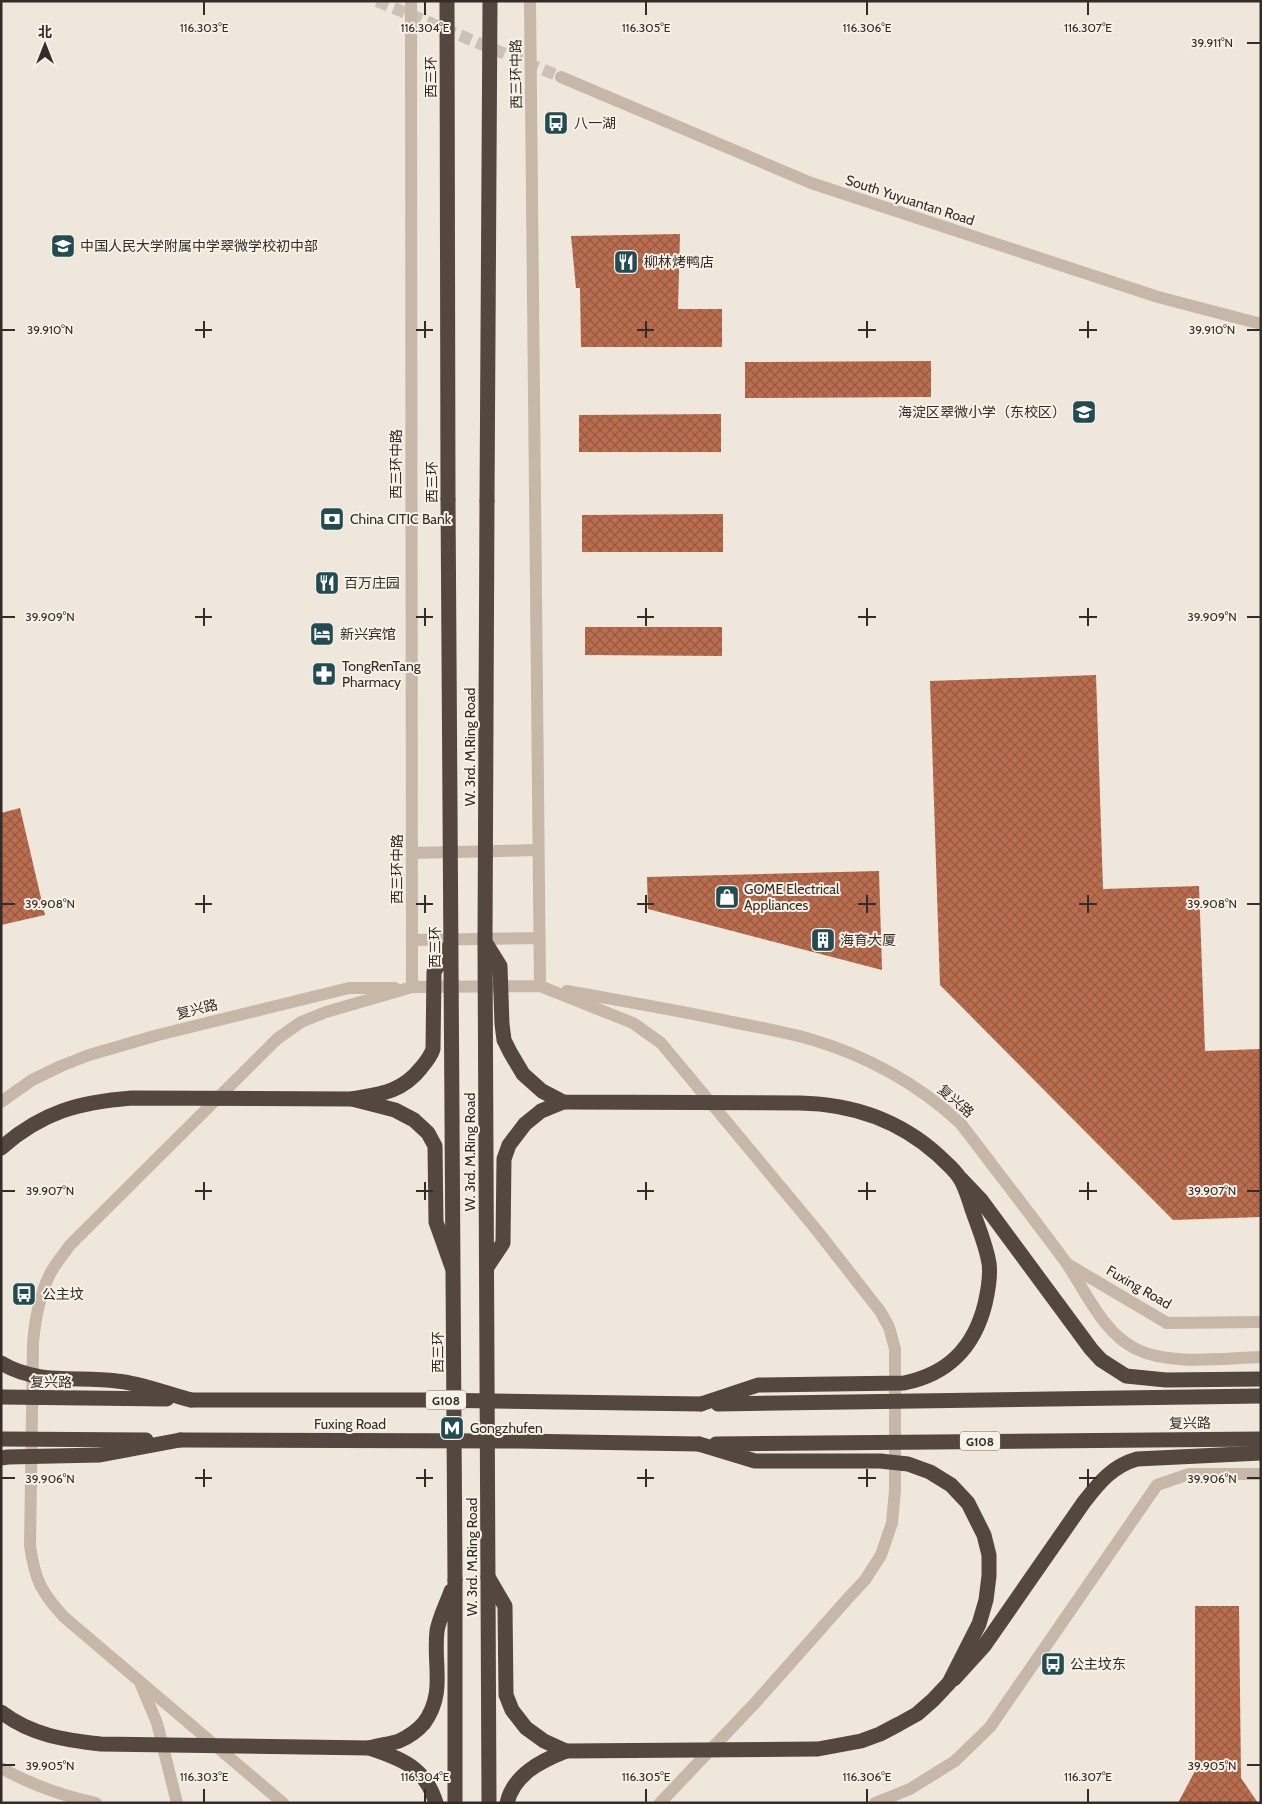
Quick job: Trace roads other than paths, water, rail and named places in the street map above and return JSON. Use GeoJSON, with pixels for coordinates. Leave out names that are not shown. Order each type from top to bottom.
{"type":"FeatureCollection","features":[{"type":"Feature","properties":{"kind":"highway","name":"西三环"},"geometry":{"type":"LineString","coordinates":[[447,1],[455,1803]]}},
{"type":"Feature","properties":{"kind":"highway","name":"W. 3rd. M.Ring Road"},"geometry":{"type":"LineString","coordinates":[[489,1803],[485,942],[490,1]]}},
{"type":"Feature","properties":{"kind":"highway"},"geometry":{"type":"LineString","coordinates":[[485,942],[500,966],[504,1040],[523,1074],[542,1091],[563,1102]]}},
{"type":"Feature","properties":{"kind":"highway"},"geometry":{"type":"LineString","coordinates":[[1,1148],[32,1125],[54,1113],[100,1100],[132,1098],[352,1100],[384,1094],[399,1088],[412,1079],[431,1056],[434,1040],[434,972],[451,944]]}},
{"type":"Feature","properties":{"kind":"highway"},"geometry":{"type":"LineString","coordinates":[[352,1100],[395,1110],[414,1120],[428,1133],[436,1146],[436,1222],[454,1272]]}},
{"type":"Feature","properties":{"kind":"highway"},"geometry":{"type":"LineString","coordinates":[[486,1267],[503,1243],[504,1159],[509,1145],[525,1124],[541,1111],[563,1102],[820,1104],[847,1108],[875,1116],[914,1136],[938,1155],[981,1200],[1091,1349],[1113,1369],[1126,1376],[1147,1379],[1261,1379]]}},
{"type":"Feature","properties":{"kind":"highway"},"geometry":{"type":"LineString","coordinates":[[702,1404],[758,1386],[904,1383],[922,1379],[938,1372],[950,1363],[963,1350],[978,1325],[989,1282],[989,1264],[984,1241],[960,1178]]}},
{"type":"Feature","properties":{"kind":"highway"},"geometry":{"type":"LineString","coordinates":[[1,1362],[22,1372],[47,1378],[118,1381],[191,1400]]}},
{"type":"Feature","properties":{"kind":"highway","name":"复兴路"},"geometry":{"type":"LineString","coordinates":[[702,1404],[1261,1396]]}},
{"type":"Feature","properties":{"kind":"highway","name":"复兴路"},"geometry":{"type":"LineString","coordinates":[[1,1397],[191,1400]]}},
{"type":"Feature","properties":{"kind":"highway","name":"Fuxing Road"},"geometry":{"type":"LineString","coordinates":[[191,1400],[431,1400],[702,1404]]}},
{"type":"Feature","properties":{"kind":"highway","name":"Fuxing Road"},"geometry":{"type":"LineString","coordinates":[[1,1439],[518,1441],[699,1444]]}},
{"type":"Feature","properties":{"kind":"highway","name":"复兴路"},"geometry":{"type":"LineString","coordinates":[[699,1444],[1261,1439]]}},
{"type":"Feature","properties":{"kind":"highway"},"geometry":{"type":"LineString","coordinates":[[1,1458],[100,1455],[180,1440]]}},
{"type":"Feature","properties":{"kind":"highway"},"geometry":{"type":"LineString","coordinates":[[699,1444],[755,1461],[880,1461],[908,1464],[930,1472],[951,1485],[968,1503],[984,1535],[989,1554],[989,1576],[986,1600],[979,1624],[949,1684]]}},
{"type":"Feature","properties":{"kind":"highway"},"geometry":{"type":"LineString","coordinates":[[507,1803],[510,1792],[518,1780],[532,1768],[566,1751],[818,1749],[842,1746],[880,1734],[917,1714],[949,1684],[984,1646],[1084,1502],[1100,1481],[1113,1469],[1125,1462],[1137,1459],[1261,1453]]}},
{"type":"Feature","properties":{"kind":"highway"},"geometry":{"type":"LineString","coordinates":[[488,1577],[505,1606],[506,1695],[512,1710],[526,1728],[544,1742],[566,1751]]}},
{"type":"Feature","properties":{"kind":"highway"},"geometry":{"type":"LineString","coordinates":[[1,1712],[25,1727],[46,1736],[101,1744],[369,1748],[400,1741],[422,1726],[436,1702],[437,1629],[455,1580]]}},
{"type":"Feature","properties":{"kind":"highway"},"geometry":{"type":"LineString","coordinates":[[369,1748],[400,1758],[419,1772],[432,1789],[436,1803]]}},
{"type":"Feature","properties":{"kind":"street","name":"西三环中路"},"geometry":{"type":"LineString","coordinates":[[411,1],[412,988]]}},
{"type":"Feature","properties":{"kind":"street","name":"西三环中路"},"geometry":{"type":"LineString","coordinates":[[530,1],[537,850],[540,986]]}},
{"type":"Feature","properties":{"kind":"street","name":"South Yuyuantan Road"},"geometry":{"type":"LineString","coordinates":[[561,77],[811,183],[1158,297],[1261,324]]}},
{"type":"Feature","properties":{"kind":"street"},"geometry":{"type":"LineString","coordinates":[[412,853],[537,850]]}},
{"type":"Feature","properties":{"kind":"street"},"geometry":{"type":"LineString","coordinates":[[412,940],[539,938]]}},
{"type":"Feature","properties":{"kind":"street"},"geometry":{"type":"LineString","coordinates":[[283,1803],[64,1617],[40,1588],[34,1570],[30,1546],[33,1343],[34,1325],[39,1303],[50,1274],[70,1245],[277,1039],[301,1022],[412,988],[540,986],[633,1023],[661,1043],[815,1228],[880,1311],[889,1327],[895,1349],[895,1490],[892,1523],[881,1555],[865,1580],[844,1604],[755,1703],[660,1803]]}},
{"type":"Feature","properties":{"kind":"street","name":"复兴路"},"geometry":{"type":"LineString","coordinates":[[540,986],[764,1028],[810,1040],[871,1063],[891,1073],[942,1106],[961,1124],[1065,1262],[1105,1322],[1120,1339],[1136,1349],[1156,1356],[1179,1359],[1261,1357]]}},
{"type":"Feature","properties":{"kind":"street","name":"复兴路"},"geometry":{"type":"LineString","coordinates":[[1,1102],[32,1080],[61,1066],[88,1055],[158,1035],[348,988],[412,988]]}},
{"type":"Feature","properties":{"kind":"street","name":"Fuxing Road"},"geometry":{"type":"LineString","coordinates":[[1065,1262],[1167,1323],[1261,1322]]}},
{"type":"Feature","properties":{"kind":"street"},"geometry":{"type":"LineString","coordinates":[[875,1803],[910,1789],[955,1761],[990,1726],[1157,1485],[1189,1474],[1261,1474]]}},
{"type":"Feature","properties":{"kind":"street"},"geometry":{"type":"LineString","coordinates":[[140,1682],[157,1723],[177,1803]]}},
{"type":"Feature","properties":{"kind":"street"},"geometry":{"type":"LineString","coordinates":[[1,1768],[21,1778],[78,1799],[96,1803]]}},
{"type":"Feature","properties":{"kind":"tunnel"},"geometry":{"type":"LineString","coordinates":[[377,1],[561,77]]}},
{"type":"Feature","properties":{"kind":"place","name":"八一湖"},"geometry":{"type":"Point","coordinates":[556,123]}},
{"type":"Feature","properties":{"kind":"place","name":"中国人民大学附属中学翠微学校初中部"},"geometry":{"type":"Point","coordinates":[63,246]}},
{"type":"Feature","properties":{"kind":"place","name":"柳林烤鸭店"},"geometry":{"type":"Point","coordinates":[626,262]}},
{"type":"Feature","properties":{"kind":"place","name":"海淀区翠微小学（东校区）"},"geometry":{"type":"Point","coordinates":[1084,412]}},
{"type":"Feature","properties":{"kind":"place","name":"China CITIC Bank"},"geometry":{"type":"Point","coordinates":[332,519]}},
{"type":"Feature","properties":{"kind":"place","name":"百万庄园"},"geometry":{"type":"Point","coordinates":[327,583]}},
{"type":"Feature","properties":{"kind":"place","name":"新兴宾馆"},"geometry":{"type":"Point","coordinates":[322,634]}},
{"type":"Feature","properties":{"kind":"place","name":"TongRenTang Pharmacy"},"geometry":{"type":"Point","coordinates":[324,674]}},
{"type":"Feature","properties":{"kind":"place","name":"GOME Electrical Appliances"},"geometry":{"type":"Point","coordinates":[727,897]}},
{"type":"Feature","properties":{"kind":"place","name":"海育大厦"},"geometry":{"type":"Point","coordinates":[823,940]}},
{"type":"Feature","properties":{"kind":"place","name":"公主坟"},"geometry":{"type":"Point","coordinates":[24,1294]}},
{"type":"Feature","properties":{"kind":"place","name":"Gongzhufen"},"geometry":{"type":"Point","coordinates":[452,1428]}},
{"type":"Feature","properties":{"kind":"place","name":"公主坟东"},"geometry":{"type":"Point","coordinates":[1053,1664]}}]}
